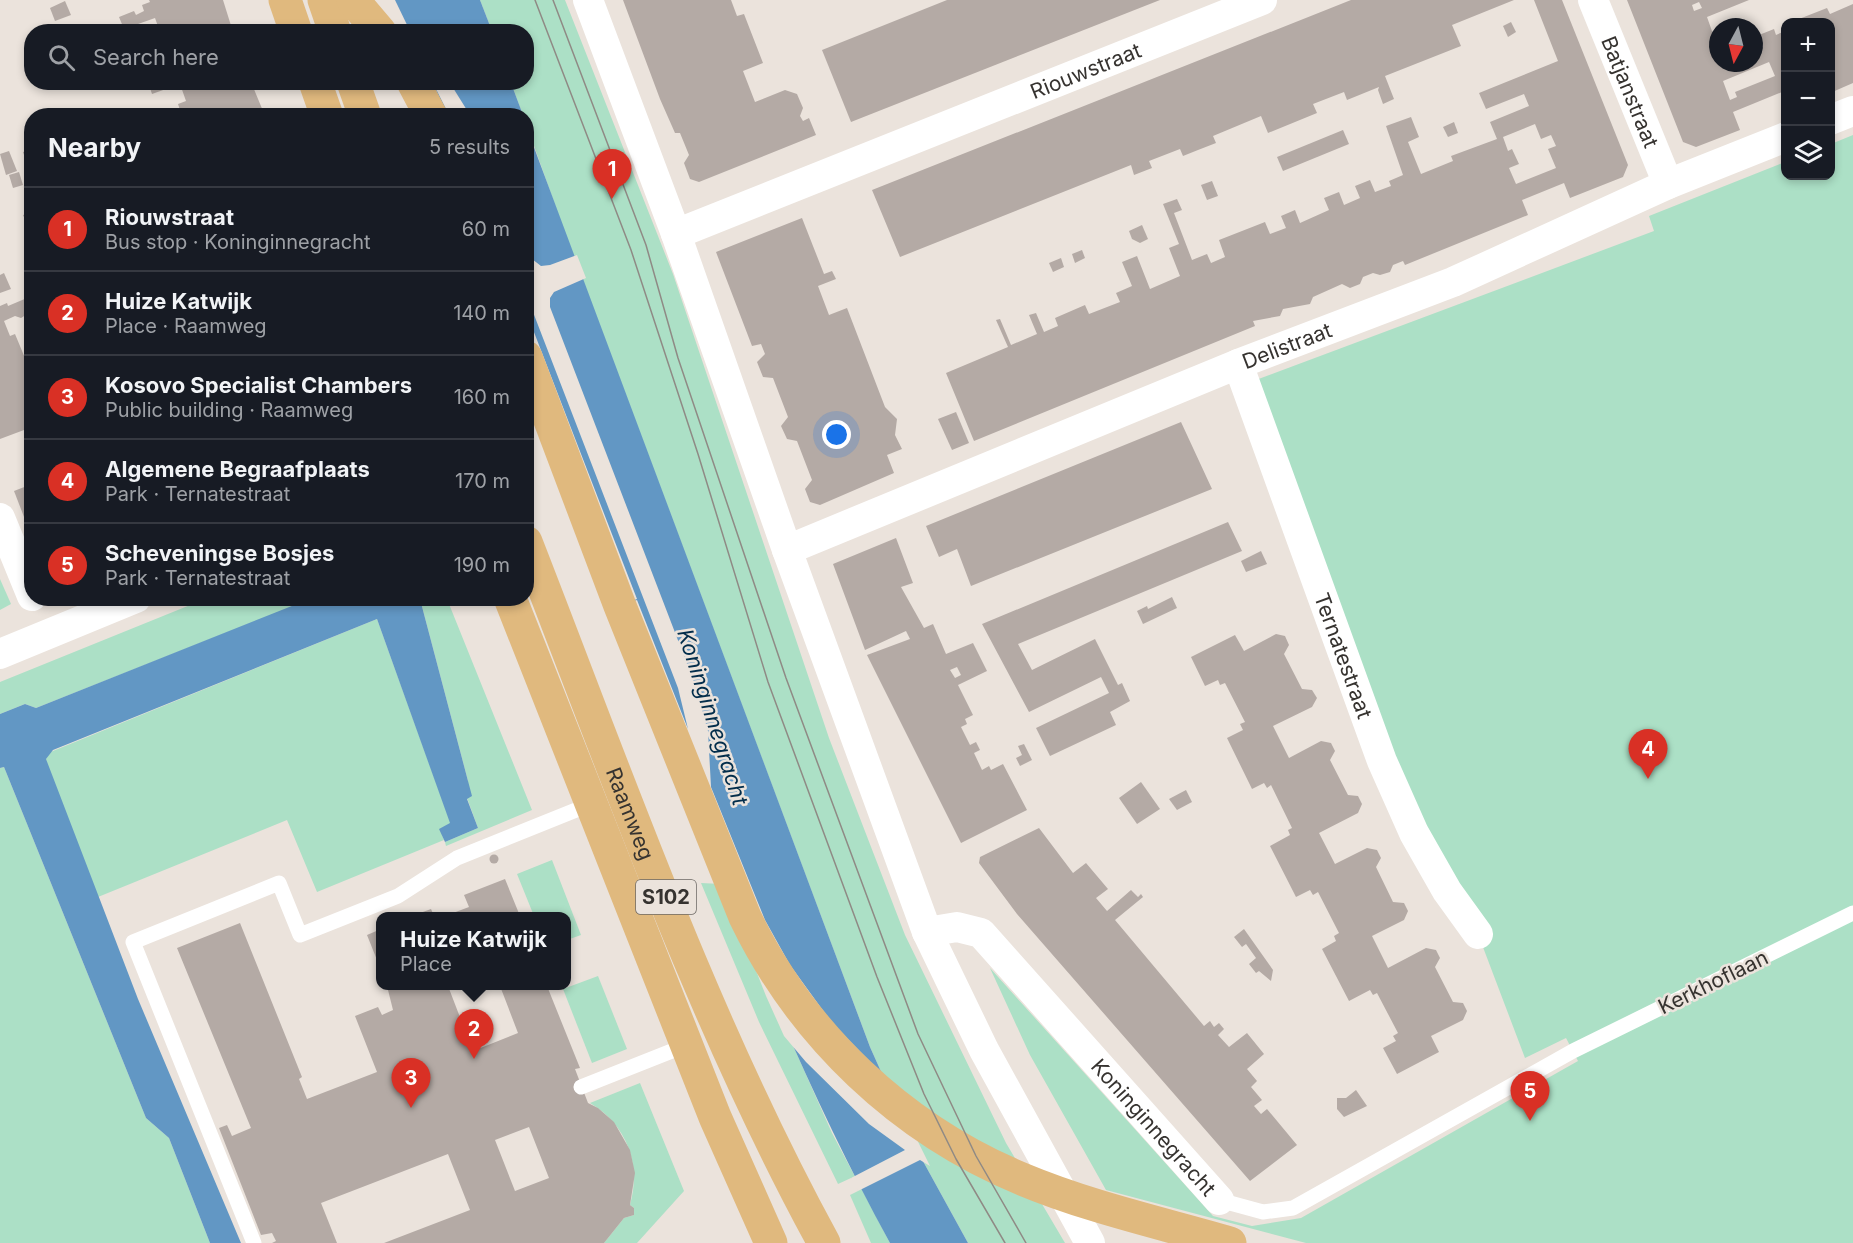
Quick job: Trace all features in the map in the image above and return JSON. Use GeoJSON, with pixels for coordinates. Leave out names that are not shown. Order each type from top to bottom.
{"type":"FeatureCollection","features":[{"type":"Feature","properties":{"kind":"main road"},"geometry":{"type":"LineString","coordinates":[[285,0],[293,24]]}},
{"type":"Feature","properties":{"kind":"main road"},"geometry":{"type":"LineString","coordinates":[[324,0],[332,24]]}},
{"type":"Feature","properties":{"kind":"main road"},"geometry":{"type":"LineString","coordinates":[[354,0],[374,24]]}},
{"type":"Feature","properties":{"kind":"main road"},"geometry":{"type":"LineString","coordinates":[[318,90],[324,108]]}},
{"type":"Feature","properties":{"kind":"main road"},"geometry":{"type":"LineString","coordinates":[[356,90],[362,108]]}},
{"type":"Feature","properties":{"kind":"main road"},"geometry":{"type":"LineString","coordinates":[[417,90],[426,108]]}},
{"type":"Feature","properties":{"kind":"main road"},"geometry":{"type":"LineString","coordinates":[[534,378],[620,606],[749,925],[789,992],[823,1036],[877,1091],[915,1120],[965,1152],[1029,1182],[1230,1243]]}},
{"type":"Feature","properties":{"kind":"main road","name":"Raamweg"},"geometry":{"type":"LineString","coordinates":[[534,562],[714,1015],[768,1134],[824,1243]]}},
{"type":"Feature","properties":{"kind":"main road","name":"Raamweg"},"geometry":{"type":"LineString","coordinates":[[513,606],[687,1045],[771,1243]]}},
{"type":"Feature","properties":{"kind":"street"},"geometry":{"type":"LineString","coordinates":[[588,0],[676,234],[787,550],[927,932],[989,1060],[1090,1243]]}},
{"type":"Feature","properties":{"kind":"street","name":"Riouwstraat"},"geometry":{"type":"LineString","coordinates":[[676,234],[1262,0]]}},
{"type":"Feature","properties":{"kind":"street","name":"Batjanstraat"},"geometry":{"type":"LineString","coordinates":[[1593,0],[1668,184]]}},
{"type":"Feature","properties":{"kind":"street"},"geometry":{"type":"LineString","coordinates":[[1835,118],[1853,111]]}},
{"type":"Feature","properties":{"kind":"street","name":"Delistraat"},"geometry":{"type":"LineString","coordinates":[[787,550],[1239,364],[1453,282],[1668,184],[1781,139]]}},
{"type":"Feature","properties":{"kind":"street","name":"Ternatestraat"},"geometry":{"type":"LineString","coordinates":[[1239,364],[1382,761],[1414,833],[1447,891],[1478,934]]}},
{"type":"Feature","properties":{"kind":"street"},"geometry":{"type":"LineString","coordinates":[[0,518],[24,577]]}},
{"type":"Feature","properties":{"kind":"street"},"geometry":{"type":"LineString","coordinates":[[36,606],[47,635]]}},
{"type":"Feature","properties":{"kind":"street"},"geometry":{"type":"LineString","coordinates":[[0,654],[117,606]]}},
{"type":"Feature","properties":{"kind":"street","name":"Koninginnegracht"},"geometry":{"type":"LineString","coordinates":[[927,932],[942,927],[957,927],[981,933],[1219,1200]]}},
{"type":"Feature","properties":{"kind":"lane"},"geometry":{"type":"LineString","coordinates":[[254,1243],[133,942],[279,883],[300,935],[398,896],[457,858],[591,804]]}},
{"type":"Feature","properties":{"kind":"lane","name":"Kerkhoflaan"},"geometry":{"type":"LineString","coordinates":[[1573,1051],[1853,913]]}},
{"type":"Feature","properties":{"kind":"lane"},"geometry":{"type":"LineString","coordinates":[[581,1087],[687,1045]]}},
{"type":"Feature","properties":{"kind":"lane","name":"Koninginnegracht"},"geometry":{"type":"LineString","coordinates":[[1219,1200],[1263,1212],[1293,1208],[1573,1051]]}},
{"type":"Feature","properties":{"kind":"green space"},"geometry":{"type":"Polygon","coordinates":[[[480,0],[565,0],[673,274],[829,738],[905,935],[1006,1143],[1065,1243],[968,1243],[913,1143],[870,1047],[560,219],[534,146],[534,108],[520,108],[514,90],[534,90],[534,24],[489,24],[480,0]]]}},
{"type":"Feature","properties":{"kind":"green space"},"geometry":{"type":"Polygon","coordinates":[[[1853,135],[1853,1243],[1306,1243],[1106,1190],[1030,1055],[990,968],[1213,1216],[1252,1226],[1301,1218],[1578,1061],[1566,1038],[1525,1058],[1478,934],[1447,891],[1245,384],[1654,231],[1649,216],[1781,164],[1781,180],[1835,180],[1835,142],[1853,135]]]}},
{"type":"Feature","properties":{"kind":"green space"},"geometry":{"type":"Polygon","coordinates":[[[0,579],[11,604],[0,610],[0,579]]]}},
{"type":"Feature","properties":{"kind":"green space"},"geometry":{"type":"Polygon","coordinates":[[[188,606],[294,606],[36,708],[25,704],[0,714],[0,682],[188,606]]]}},
{"type":"Feature","properties":{"kind":"green space"},"geometry":{"type":"Polygon","coordinates":[[[422,606],[450,606],[532,810],[446,846],[445,842],[478,828],[467,798],[468,781],[422,606]]]}},
{"type":"Feature","properties":{"kind":"green space"},"geometry":{"type":"Polygon","coordinates":[[[377,619],[451,824],[440,829],[444,840],[317,892],[287,820],[98,897],[47,767],[48,753],[377,619]]]}},
{"type":"Feature","properties":{"kind":"green space"},"geometry":{"type":"Polygon","coordinates":[[[4,767],[146,1118],[169,1138],[210,1243],[0,1243],[0,768],[4,767]]]}},
{"type":"Feature","properties":{"kind":"green space"},"geometry":{"type":"Polygon","coordinates":[[[552,860],[581,935],[571,939],[571,912],[532,912],[517,874],[552,860]]]}},
{"type":"Feature","properties":{"kind":"green space"},"geometry":{"type":"Polygon","coordinates":[[[701,883],[721,884],[832,1133],[890,1243],[871,1243],[850,1195],[858,1191],[857,1183],[851,1178],[838,1184],[759,1022],[701,883]]]}},
{"type":"Feature","properties":{"kind":"green space"},"geometry":{"type":"Polygon","coordinates":[[[598,976],[627,1049],[592,1063],[563,990],[571,990],[571,986],[598,976]]]}},
{"type":"Feature","properties":{"kind":"green space"},"geometry":{"type":"Polygon","coordinates":[[[640,1083],[684,1191],[637,1243],[604,1243],[624,1218],[634,1215],[634,1208],[630,1205],[634,1175],[628,1146],[622,1134],[603,1112],[590,1103],[640,1083]]]}},
{"type":"Feature","properties":{"kind":"water"},"geometry":{"type":"Polygon","coordinates":[[[395,0],[480,0],[489,24],[407,24],[395,0]]]}},
{"type":"Feature","properties":{"kind":"water"},"geometry":{"type":"Polygon","coordinates":[[[436,90],[514,90],[520,108],[444,108],[436,90]]]}},
{"type":"Feature","properties":{"kind":"water"},"geometry":{"type":"Polygon","coordinates":[[[534,147],[870,1047],[913,1143],[968,1243],[890,1243],[850,1166],[812,1088],[743,930],[616,607],[637,599],[534,332],[534,147]]]}},
{"type":"Feature","properties":{"kind":"water"},"geometry":{"type":"Polygon","coordinates":[[[292,606],[422,606],[472,796],[467,799],[478,828],[445,842],[439,829],[450,823],[377,619],[53,750],[46,759],[138,999],[241,1243],[210,1243],[169,1138],[146,1118],[4,767],[0,768],[0,714],[25,704],[36,708],[292,606]]]}},
{"type":"Feature","properties":{"kind":"pier"},"geometry":{"type":"Polygon","coordinates":[[[436,90],[454,90],[466,108],[446,108],[436,90]]]}},
{"type":"Feature","properties":{"kind":"pier"},"geometry":{"type":"Polygon","coordinates":[[[577,255],[586,278],[554,292],[550,298],[550,307],[694,682],[708,731],[711,787],[765,920],[790,965],[832,1023],[887,1079],[930,1166],[920,1160],[858,1191],[851,1178],[905,1150],[869,1124],[806,1062],[784,1036],[766,996],[614,608],[637,600],[688,729],[678,688],[534,315],[534,261],[541,266],[550,265],[577,255]]]}},
{"type":"Feature","properties":{"kind":"building"},"geometry":{"type":"Polygon","coordinates":[[[149,0],[223,0],[230,24],[157,24],[155,18],[138,24],[122,24],[119,17],[134,11],[136,15],[144,11],[142,5],[150,2],[149,0]]]}},
{"type":"Feature","properties":{"kind":"building"},"geometry":{"type":"Polygon","coordinates":[[[623,0],[731,0],[737,16],[744,14],[763,63],[743,71],[755,102],[785,90],[797,94],[803,108],[800,116],[803,121],[809,118],[816,135],[699,182],[690,179],[684,163],[689,155],[680,133],[675,133],[660,99],[623,0]]]}},
{"type":"Feature","properties":{"kind":"building"},"geometry":{"type":"Polygon","coordinates":[[[947,0],[1160,0],[851,122],[822,50],[947,0]]]}},
{"type":"Feature","properties":{"kind":"building"},"geometry":{"type":"Polygon","coordinates":[[[1351,0],[1514,0],[1452,25],[1461,46],[1385,76],[1394,99],[1383,104],[1379,87],[1347,100],[1344,92],[1313,104],[1317,113],[1268,133],[1261,116],[1213,136],[1216,143],[1183,156],[1180,149],[1149,161],[1152,168],[1134,175],[1131,165],[900,257],[872,190],[1351,0]]]}},
{"type":"Feature","properties":{"kind":"building"},"geometry":{"type":"Polygon","coordinates":[[[1534,0],[1562,0],[1628,165],[1623,177],[1570,198],[1564,183],[1522,200],[1528,215],[1405,265],[1403,261],[1393,265],[1390,272],[1380,275],[1373,273],[1363,277],[1360,284],[1350,288],[1342,284],[1313,297],[1310,304],[1283,309],[1280,316],[1253,321],[1255,326],[974,441],[946,373],[1008,347],[996,320],[1000,319],[1011,345],[1037,334],[1029,315],[1036,313],[1044,332],[1058,326],[1055,318],[1085,305],[1089,314],[1120,302],[1116,293],[1132,286],[1122,262],[1137,256],[1150,289],[1180,276],[1169,248],[1179,244],[1163,204],[1177,199],[1182,210],[1174,213],[1192,260],[1207,254],[1211,263],[1225,257],[1219,240],[1265,222],[1270,234],[1286,228],[1281,216],[1295,210],[1300,223],[1329,210],[1324,198],[1339,192],[1344,205],[1360,198],[1355,186],[1370,180],[1375,192],[1391,186],[1389,181],[1403,175],[1386,126],[1411,117],[1419,137],[1408,142],[1421,174],[1453,161],[1451,156],[1497,139],[1490,122],[1529,106],[1524,94],[1486,109],[1479,93],[1558,61],[1534,0]],[[1535,124],[1503,137],[1508,151],[1512,149],[1519,164],[1509,168],[1516,184],[1556,168],[1548,149],[1556,146],[1551,135],[1541,139],[1535,124]]]}},
{"type":"Feature","properties":{"kind":"building"},"geometry":{"type":"Polygon","coordinates":[[[1627,0],[1749,0],[1707,17],[1709,72],[1745,72],[1723,81],[1730,100],[1737,97],[1735,92],[1775,76],[1769,62],[1763,64],[1763,33],[1774,29],[1776,35],[1781,33],[1781,92],[1733,112],[1740,130],[1696,147],[1683,142],[1627,0]],[[1699,2],[1692,5],[1694,11],[1702,8],[1699,2]]]}},
{"type":"Feature","properties":{"kind":"building"},"geometry":{"type":"Polygon","coordinates":[[[65,1],[71,15],[55,21],[50,8],[65,1]]]}},
{"type":"Feature","properties":{"kind":"building"},"geometry":{"type":"Polygon","coordinates":[[[1853,4],[1853,83],[1835,91],[1835,18],[1802,18],[1827,8],[1830,14],[1853,4]]]}},
{"type":"Feature","properties":{"kind":"building"},"geometry":{"type":"Polygon","coordinates":[[[1511,22],[1516,32],[1508,37],[1503,26],[1511,22]]]}},
{"type":"Feature","properties":{"kind":"building"},"geometry":{"type":"Polygon","coordinates":[[[151,90],[163,90],[152,94],[151,90]]]}},
{"type":"Feature","properties":{"kind":"building"},"geometry":{"type":"Polygon","coordinates":[[[182,90],[254,90],[262,108],[179,108],[178,104],[186,101],[182,90]]]}},
{"type":"Feature","properties":{"kind":"building"},"geometry":{"type":"Polygon","coordinates":[[[1454,122],[1458,133],[1448,137],[1443,127],[1454,122]]]}},
{"type":"Feature","properties":{"kind":"building"},"geometry":{"type":"Polygon","coordinates":[[[1343,130],[1349,144],[1283,171],[1277,157],[1343,130]]]}},
{"type":"Feature","properties":{"kind":"building"},"geometry":{"type":"Polygon","coordinates":[[[9,151],[17,171],[6,175],[0,154],[9,151]]]}},
{"type":"Feature","properties":{"kind":"building"},"geometry":{"type":"Polygon","coordinates":[[[19,172],[23,185],[13,188],[9,175],[19,172]]]}},
{"type":"Feature","properties":{"kind":"building"},"geometry":{"type":"Polygon","coordinates":[[[1212,181],[1218,196],[1207,200],[1201,185],[1212,181]]]}},
{"type":"Feature","properties":{"kind":"building"},"geometry":{"type":"Polygon","coordinates":[[[802,218],[824,274],[832,271],[836,279],[818,286],[829,315],[847,308],[885,407],[897,419],[895,435],[902,449],[887,455],[894,473],[820,505],[810,502],[805,489],[812,480],[797,441],[787,439],[781,426],[788,417],[773,378],[763,377],[757,362],[765,354],[761,344],[752,346],[716,252],[802,218]]]}},
{"type":"Feature","properties":{"kind":"building"},"geometry":{"type":"Polygon","coordinates":[[[1142,225],[1148,239],[1140,243],[1132,239],[1129,231],[1142,225]]]}},
{"type":"Feature","properties":{"kind":"building"},"geometry":{"type":"Polygon","coordinates":[[[1082,250],[1085,258],[1075,263],[1072,254],[1082,250]]]}},
{"type":"Feature","properties":{"kind":"building"},"geometry":{"type":"Polygon","coordinates":[[[1061,258],[1064,267],[1053,272],[1049,263],[1061,258]]]}},
{"type":"Feature","properties":{"kind":"building"},"geometry":{"type":"Polygon","coordinates":[[[4,273],[11,289],[0,293],[0,275],[4,273]]]}},
{"type":"Feature","properties":{"kind":"building"},"geometry":{"type":"Polygon","coordinates":[[[24,299],[24,316],[21,318],[15,316],[4,321],[10,336],[15,334],[24,356],[24,430],[0,439],[0,306],[7,303],[8,306],[24,299]]]}},
{"type":"Feature","properties":{"kind":"building"},"geometry":{"type":"Polygon","coordinates":[[[956,412],[969,443],[952,450],[938,419],[956,412]]]}},
{"type":"Feature","properties":{"kind":"building"},"geometry":{"type":"Polygon","coordinates":[[[1181,422],[1212,489],[971,586],[957,549],[939,557],[926,526],[1181,422]]]}},
{"type":"Feature","properties":{"kind":"building"},"geometry":{"type":"Polygon","coordinates":[[[24,487],[24,517],[14,491],[24,487]]]}},
{"type":"Feature","properties":{"kind":"building"},"geometry":{"type":"Polygon","coordinates":[[[1228,522],[1242,551],[1018,644],[1032,670],[1095,639],[1118,685],[1122,683],[1130,701],[1110,712],[1116,725],[1050,756],[1036,728],[1109,693],[1101,677],[1029,712],[982,624],[1228,522]]]}},
{"type":"Feature","properties":{"kind":"building"},"geometry":{"type":"Polygon","coordinates":[[[896,538],[913,583],[901,587],[924,628],[933,624],[946,654],[973,643],[987,671],[958,685],[973,715],[965,719],[967,724],[961,727],[970,745],[976,742],[980,750],[974,753],[982,770],[989,766],[991,770],[1003,764],[1027,810],[961,843],[867,655],[910,639],[906,631],[865,650],[833,564],[896,538]],[[957,667],[950,670],[955,678],[961,675],[957,667]]]}},
{"type":"Feature","properties":{"kind":"building"},"geometry":{"type":"Polygon","coordinates":[[[1261,551],[1267,564],[1246,572],[1241,561],[1261,551]]]}},
{"type":"Feature","properties":{"kind":"building"},"geometry":{"type":"Polygon","coordinates":[[[1172,597],[1177,608],[1143,624],[1137,611],[1147,606],[1148,609],[1172,597]]]}},
{"type":"Feature","properties":{"kind":"building"},"geometry":{"type":"Polygon","coordinates":[[[1276,634],[1285,636],[1289,645],[1284,654],[1302,689],[1312,690],[1317,698],[1312,707],[1273,726],[1289,758],[1321,741],[1331,743],[1335,751],[1330,760],[1348,795],[1358,796],[1362,804],[1358,813],[1319,833],[1335,864],[1367,848],[1377,850],[1381,858],[1376,867],[1393,902],[1404,903],[1408,911],[1404,920],[1372,936],[1388,968],[1426,948],[1436,950],[1440,958],[1435,967],[1453,1002],[1463,1003],[1467,1011],[1463,1020],[1431,1036],[1439,1052],[1397,1074],[1383,1048],[1396,1041],[1393,1036],[1398,1033],[1377,993],[1373,995],[1370,990],[1349,1001],[1322,949],[1336,941],[1334,936],[1339,933],[1318,892],[1313,895],[1310,890],[1296,897],[1270,846],[1290,835],[1288,830],[1292,828],[1271,785],[1267,788],[1264,783],[1252,789],[1227,738],[1243,730],[1240,724],[1245,722],[1225,683],[1220,685],[1218,680],[1205,686],[1191,657],[1235,635],[1244,651],[1276,634]]]}},
{"type":"Feature","properties":{"kind":"building"},"geometry":{"type":"Polygon","coordinates":[[[1024,744],[1032,760],[1020,766],[1016,758],[1022,755],[1018,746],[1024,744]]]}},
{"type":"Feature","properties":{"kind":"building"},"geometry":{"type":"Polygon","coordinates":[[[1141,782],[1160,809],[1137,824],[1119,798],[1141,782]]]}},
{"type":"Feature","properties":{"kind":"building"},"geometry":{"type":"Polygon","coordinates":[[[1186,790],[1192,802],[1177,810],[1169,799],[1186,790]]]}},
{"type":"Feature","properties":{"kind":"building"},"geometry":{"type":"Polygon","coordinates":[[[1039,828],[1073,873],[1086,863],[1108,889],[1096,898],[1107,911],[1131,890],[1138,897],[1141,894],[1143,897],[1115,920],[1204,1026],[1210,1021],[1214,1027],[1219,1023],[1224,1029],[1218,1035],[1229,1047],[1247,1033],[1264,1054],[1247,1069],[1257,1081],[1251,1087],[1262,1100],[1254,1106],[1261,1114],[1267,1109],[1297,1145],[1250,1181],[1017,914],[979,863],[980,857],[1039,828]]]}},
{"type":"Feature","properties":{"kind":"building"},"geometry":{"type":"Polygon","coordinates":[[[494,854],[499,859],[494,864],[489,859],[494,854]]]}},
{"type":"Feature","properties":{"kind":"building"},"geometry":{"type":"Polygon","coordinates":[[[505,879],[518,912],[456,912],[469,907],[464,895],[505,879]]]}},
{"type":"Feature","properties":{"kind":"building"},"geometry":{"type":"Polygon","coordinates":[[[240,923],[302,1077],[299,1079],[307,1099],[377,1072],[355,1016],[378,1007],[382,1015],[393,1010],[388,990],[450,990],[473,1051],[518,1033],[502,990],[549,990],[580,1068],[575,1069],[588,1103],[598,1108],[614,1122],[630,1150],[635,1173],[630,1205],[634,1208],[634,1215],[624,1218],[604,1243],[384,1243],[470,1210],[448,1154],[321,1203],[337,1243],[272,1243],[276,1241],[272,1233],[261,1235],[219,1128],[227,1125],[232,1136],[251,1128],[177,948],[240,923]],[[529,1127],[495,1140],[515,1191],[549,1178],[529,1127]]]}},
{"type":"Feature","properties":{"kind":"building"},"geometry":{"type":"Polygon","coordinates":[[[1244,929],[1273,970],[1271,981],[1259,971],[1256,973],[1249,964],[1256,958],[1246,944],[1242,947],[1234,937],[1244,929]]]}},
{"type":"Feature","properties":{"kind":"building"},"geometry":{"type":"Polygon","coordinates":[[[376,931],[376,958],[367,935],[376,931]]]}},
{"type":"Feature","properties":{"kind":"building"},"geometry":{"type":"Polygon","coordinates":[[[1356,1090],[1367,1106],[1344,1117],[1337,1109],[1337,1098],[1346,1098],[1356,1090]]]}},
{"type":"Feature","properties":{"kind":"tram line"},"geometry":{"type":"LineString","coordinates":[[535,0],[631,250],[698,454],[768,682],[877,977],[924,1094],[956,1159],[1005,1243]]}},
{"type":"Feature","properties":{"kind":"tram line"},"geometry":{"type":"LineString","coordinates":[[553,0],[646,245],[678,358],[786,678],[918,1034],[976,1156],[1026,1243]]}},
{"type":"Feature","properties":{"kind":"place","name":"Riouwstraat"},"geometry":{"type":"Point","coordinates":[612,199]}},
{"type":"Feature","properties":{"kind":"place","name":"Algemene Begraafplaats"},"geometry":{"type":"Point","coordinates":[1648,779]}},
{"type":"Feature","properties":{"kind":"place","name":"Huize Katwijk"},"geometry":{"type":"Point","coordinates":[474,1059]}},
{"type":"Feature","properties":{"kind":"place","name":"Kosovo Specialist Chambers"},"geometry":{"type":"Point","coordinates":[411,1108]}},
{"type":"Feature","properties":{"kind":"place","name":"Scheveningse Bosjes"},"geometry":{"type":"Point","coordinates":[1530,1121]}}]}
